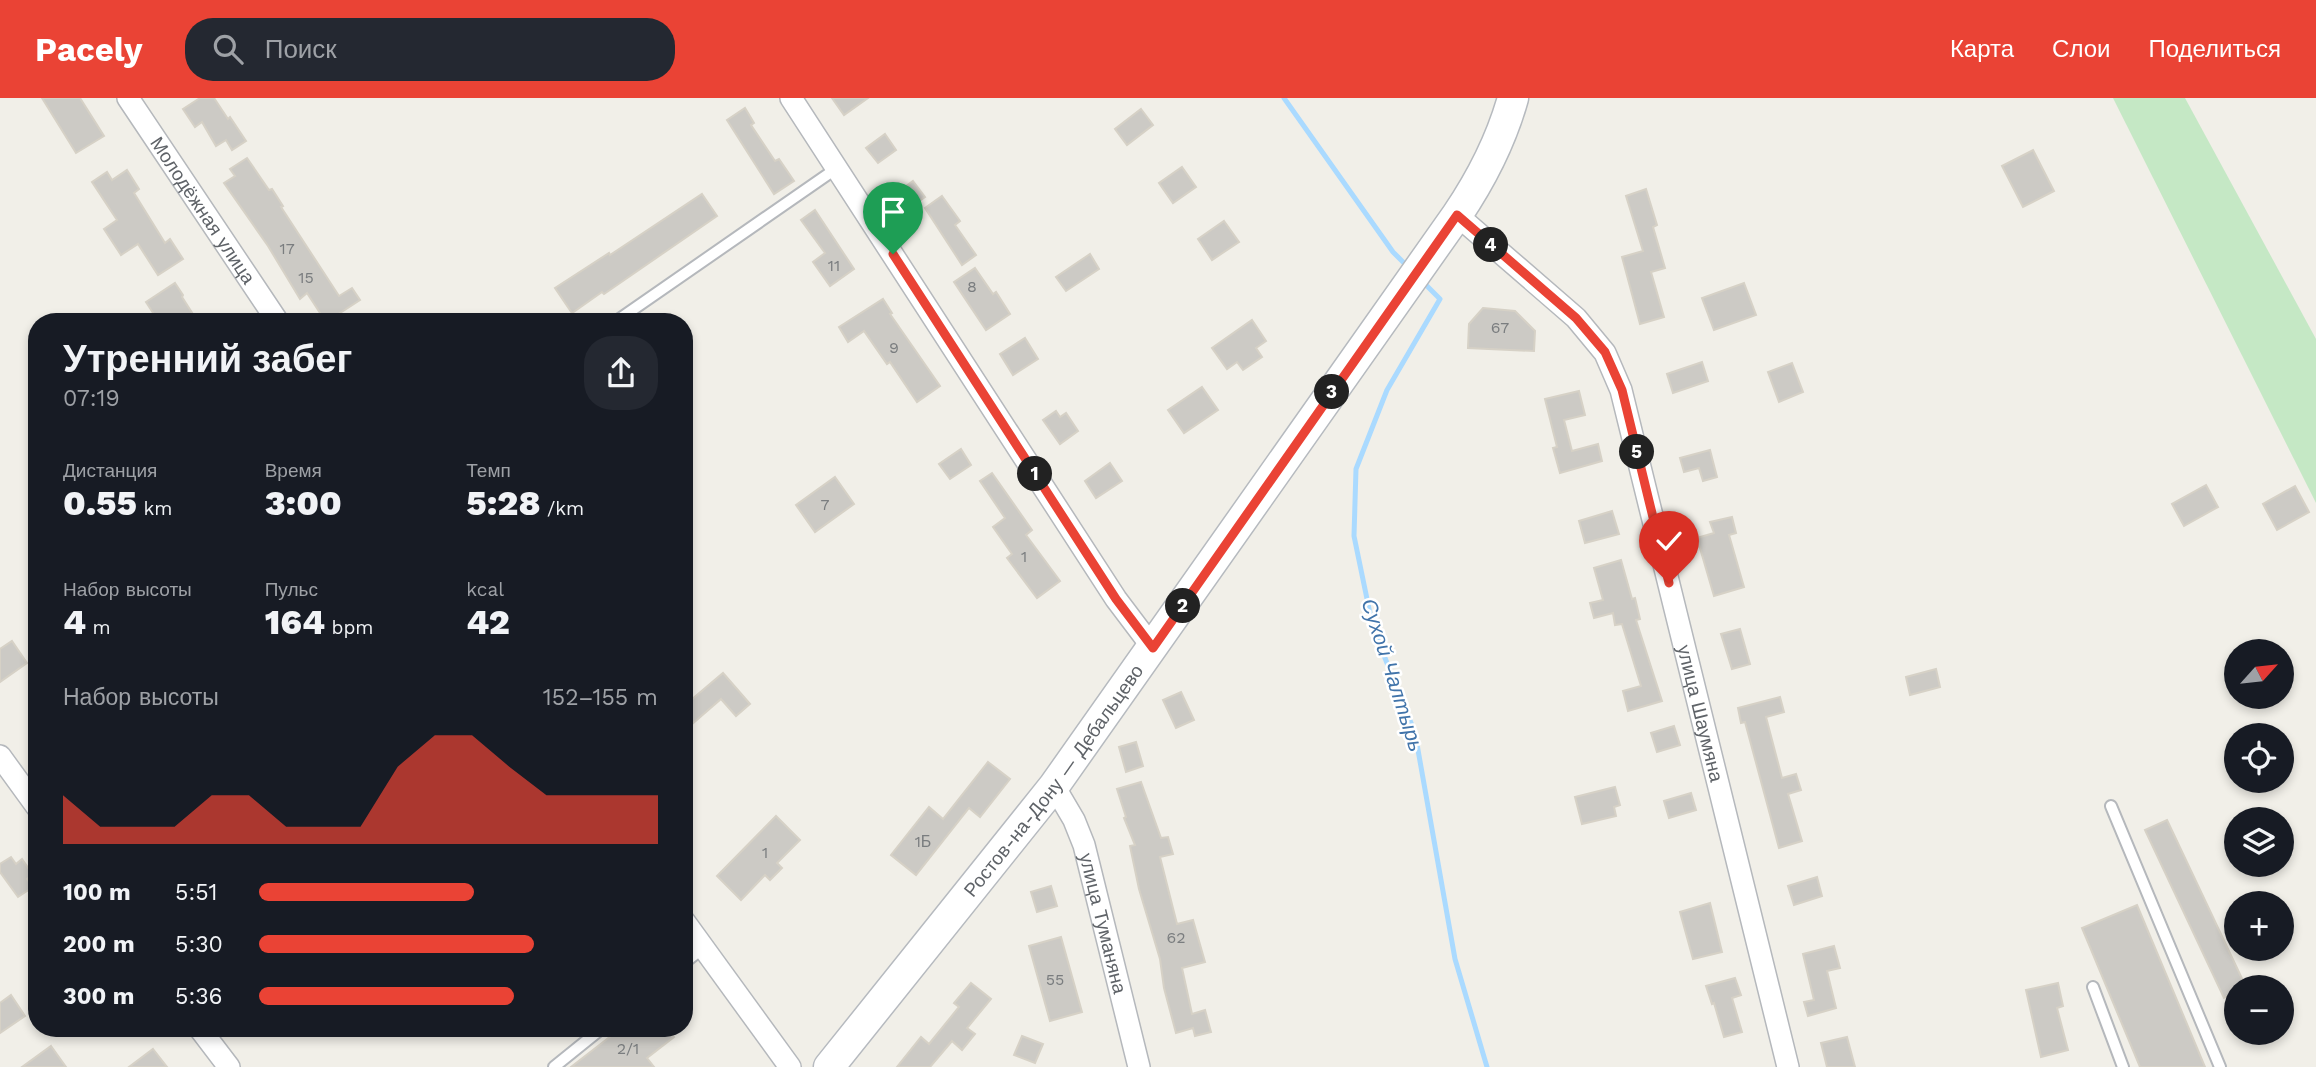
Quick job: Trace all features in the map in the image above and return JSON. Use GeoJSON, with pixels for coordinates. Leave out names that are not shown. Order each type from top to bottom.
{"type":"FeatureCollection","features":[{"type":"Feature","properties":{"kind":"street","name":"Молодёжная улица"},"geometry":{"type":"LineString","coordinates":[[128,98],[272,313]]}},
{"type":"Feature","properties":{"kind":"street"},"geometry":{"type":"LineString","coordinates":[[791,98],[1116,599],[1153,648]]}},
{"type":"Feature","properties":{"kind":"street","name":"Ростов-на-Дону — Дебальцево"},"geometry":{"type":"LineString","coordinates":[[829,1067],[1054,786],[1153,648],[1482,177],[1502,134],[1513,98]]}},
{"type":"Feature","properties":{"kind":"street","name":"улица Шаумяна"},"geometry":{"type":"LineString","coordinates":[[1457,215],[1576,318],[1605,352],[1614,369],[1622,390],[1788,1067]]}},
{"type":"Feature","properties":{"kind":"street"},"geometry":{"type":"LineString","coordinates":[[0,757],[28,795]]}},
{"type":"Feature","properties":{"kind":"street","name":"улица Туманяна"},"geometry":{"type":"LineString","coordinates":[[1054,786],[1074,820],[1084,845],[1139,1067]]}},
{"type":"Feature","properties":{"kind":"street"},"geometry":{"type":"LineString","coordinates":[[693,934],[790,1067]]}},
{"type":"Feature","properties":{"kind":"street"},"geometry":{"type":"LineString","coordinates":[[207,1037],[229,1067]]}},
{"type":"Feature","properties":{"kind":"lane"},"geometry":{"type":"LineString","coordinates":[[628,313],[837,168]]}},
{"type":"Feature","properties":{"kind":"lane"},"geometry":{"type":"LineString","coordinates":[[2111,806],[2220,1067]]}},
{"type":"Feature","properties":{"kind":"lane"},"geometry":{"type":"LineString","coordinates":[[693,955],[703,948]]}},
{"type":"Feature","properties":{"kind":"lane"},"geometry":{"type":"LineString","coordinates":[[2093,987],[2123,1067]]}},
{"type":"Feature","properties":{"kind":"lane"},"geometry":{"type":"LineString","coordinates":[[554,1067],[591,1037]]}},
{"type":"Feature","properties":{"kind":"green space"},"geometry":{"type":"Polygon","coordinates":[[[2113,98],[2185,98],[2316,339],[2316,503],[2113,98]]]}},
{"type":"Feature","properties":{"kind":"building"},"geometry":{"type":"Polygon","coordinates":[[[42,98],[80,98],[104,136],[76,153],[42,98]]]}},
{"type":"Feature","properties":{"kind":"building"},"geometry":{"type":"Polygon","coordinates":[[[200,98],[214,98],[246,141],[232,150],[226,140],[216,146],[202,122],[195,127],[183,109],[200,98]]]}},
{"type":"Feature","properties":{"kind":"building"},"geometry":{"type":"Polygon","coordinates":[[[832,98],[868,98],[844,115],[832,98]]]}},
{"type":"Feature","properties":{"kind":"building"},"geometry":{"type":"Polygon","coordinates":[[[745,108],[754,123],[751,125],[775,161],[779,159],[794,181],[774,194],[727,120],[745,108]]]}},
{"type":"Feature","properties":{"kind":"building"},"geometry":{"type":"Polygon","coordinates":[[[1141,109],[1153,125],[1127,145],[1115,129],[1141,109]]]}},
{"type":"Feature","properties":{"kind":"building"},"geometry":{"type":"Polygon","coordinates":[[[885,134],[896,150],[878,163],[866,148],[885,134]]]}},
{"type":"Feature","properties":{"kind":"building"},"geometry":{"type":"Polygon","coordinates":[[[2033,150],[2054,191],[2023,207],[2002,166],[2033,150]]]}},
{"type":"Feature","properties":{"kind":"building"},"geometry":{"type":"Polygon","coordinates":[[[247,158],[269,190],[272,189],[339,296],[352,288],[360,300],[340,313],[320,313],[307,293],[300,299],[268,246],[224,183],[235,176],[230,169],[247,158]]]}},
{"type":"Feature","properties":{"kind":"building"},"geometry":{"type":"Polygon","coordinates":[[[1182,167],[1196,187],[1173,203],[1159,183],[1182,167]]]}},
{"type":"Feature","properties":{"kind":"building"},"geometry":{"type":"Polygon","coordinates":[[[127,170],[139,189],[134,193],[165,243],[170,239],[183,259],[158,275],[138,244],[121,255],[104,229],[117,220],[92,182],[107,172],[112,180],[127,170]]]}},
{"type":"Feature","properties":{"kind":"building"},"geometry":{"type":"Polygon","coordinates":[[[913,181],[925,197],[905,211],[894,195],[913,181]]]}},
{"type":"Feature","properties":{"kind":"building"},"geometry":{"type":"Polygon","coordinates":[[[1646,189],[1657,225],[1653,227],[1665,268],[1651,272],[1664,317],[1640,324],[1622,257],[1643,251],[1626,196],[1646,189]]]}},
{"type":"Feature","properties":{"kind":"building"},"geometry":{"type":"Polygon","coordinates":[[[702,194],[717,216],[572,313],[555,288],[702,194]]]}},
{"type":"Feature","properties":{"kind":"building"},"geometry":{"type":"Polygon","coordinates":[[[942,196],[960,221],[955,225],[976,255],[962,265],[925,208],[942,196]]]}},
{"type":"Feature","properties":{"kind":"building"},"geometry":{"type":"Polygon","coordinates":[[[815,210],[854,269],[830,286],[813,262],[825,253],[801,220],[815,210]]]}},
{"type":"Feature","properties":{"kind":"building"},"geometry":{"type":"Polygon","coordinates":[[[1224,221],[1239,242],[1212,260],[1198,239],[1224,221]]]}},
{"type":"Feature","properties":{"kind":"building"},"geometry":{"type":"Polygon","coordinates":[[[1090,254],[1099,269],[1066,291],[1056,277],[1090,254]]]}},
{"type":"Feature","properties":{"kind":"building"},"geometry":{"type":"Polygon","coordinates":[[[975,268],[993,294],[996,292],[1010,314],[986,330],[954,282],[975,268]]]}},
{"type":"Feature","properties":{"kind":"building"},"geometry":{"type":"Polygon","coordinates":[[[175,283],[192,313],[153,313],[146,302],[175,283]]]}},
{"type":"Feature","properties":{"kind":"building"},"geometry":{"type":"Polygon","coordinates":[[[1744,283],[1756,315],[1714,330],[1702,298],[1744,283]]]}},
{"type":"Feature","properties":{"kind":"building"},"geometry":{"type":"Polygon","coordinates":[[[883,299],[892,313],[890,314],[940,386],[917,402],[890,362],[887,364],[864,331],[848,342],[839,327],[883,299]]]}},
{"type":"Feature","properties":{"kind":"building"},"geometry":{"type":"Polygon","coordinates":[[[1483,308],[1515,311],[1535,331],[1534,351],[1468,348],[1469,324],[1483,308]]]}},
{"type":"Feature","properties":{"kind":"building"},"geometry":{"type":"Polygon","coordinates":[[[1252,320],[1266,341],[1256,348],[1262,357],[1243,370],[1237,362],[1227,369],[1212,348],[1252,320]]]}},
{"type":"Feature","properties":{"kind":"building"},"geometry":{"type":"Polygon","coordinates":[[[1025,338],[1038,359],[1013,375],[1000,354],[1025,338]]]}},
{"type":"Feature","properties":{"kind":"building"},"geometry":{"type":"Polygon","coordinates":[[[1702,362],[1708,381],[1673,393],[1667,374],[1702,362]]]}},
{"type":"Feature","properties":{"kind":"building"},"geometry":{"type":"Polygon","coordinates":[[[1792,363],[1803,392],[1779,402],[1768,372],[1792,363]]]}},
{"type":"Feature","properties":{"kind":"building"},"geometry":{"type":"Polygon","coordinates":[[[1202,387],[1218,410],[1184,433],[1168,410],[1202,387]]]}},
{"type":"Feature","properties":{"kind":"building"},"geometry":{"type":"Polygon","coordinates":[[[1579,391],[1585,415],[1564,420],[1572,451],[1598,444],[1602,461],[1560,473],[1553,448],[1557,447],[1545,399],[1579,391]]]}},
{"type":"Feature","properties":{"kind":"building"},"geometry":{"type":"Polygon","coordinates":[[[1056,411],[1060,417],[1066,413],[1078,431],[1060,444],[1043,420],[1056,411]]]}},
{"type":"Feature","properties":{"kind":"building"},"geometry":{"type":"Polygon","coordinates":[[[961,449],[971,465],[950,479],[939,464],[961,449]]]}},
{"type":"Feature","properties":{"kind":"building"},"geometry":{"type":"Polygon","coordinates":[[[1710,450],[1717,477],[1703,481],[1699,468],[1684,472],[1680,458],[1710,450]]]}},
{"type":"Feature","properties":{"kind":"building"},"geometry":{"type":"Polygon","coordinates":[[[1110,463],[1122,481],[1096,498],[1085,481],[1110,463]]]}},
{"type":"Feature","properties":{"kind":"building"},"geometry":{"type":"Polygon","coordinates":[[[992,473],[1032,530],[1026,535],[1060,581],[1037,598],[1007,558],[1012,554],[993,527],[1005,518],[980,481],[992,473]]]}},
{"type":"Feature","properties":{"kind":"building"},"geometry":{"type":"Polygon","coordinates":[[[835,477],[854,504],[815,532],[796,505],[835,477]]]}},
{"type":"Feature","properties":{"kind":"building"},"geometry":{"type":"Polygon","coordinates":[[[2206,485],[2218,507],[2184,526],[2172,504],[2206,485]]]}},
{"type":"Feature","properties":{"kind":"building"},"geometry":{"type":"Polygon","coordinates":[[[2295,486],[2309,512],[2277,530],[2263,504],[2295,486]]]}},
{"type":"Feature","properties":{"kind":"building"},"geometry":{"type":"Polygon","coordinates":[[[1612,511],[1619,534],[1585,543],[1579,521],[1612,511]]]}},
{"type":"Feature","properties":{"kind":"building"},"geometry":{"type":"Polygon","coordinates":[[[1732,517],[1736,533],[1729,535],[1744,587],[1714,596],[1697,538],[1714,533],[1710,522],[1732,517]]]}},
{"type":"Feature","properties":{"kind":"building"},"geometry":{"type":"Polygon","coordinates":[[[1621,560],[1632,599],[1635,598],[1640,619],[1636,620],[1662,701],[1628,711],[1623,691],[1641,686],[1622,624],[1615,625],[1613,613],[1594,618],[1590,603],[1603,600],[1594,568],[1621,560]]]}},
{"type":"Feature","properties":{"kind":"building"},"geometry":{"type":"Polygon","coordinates":[[[1740,629],[1750,664],[1732,669],[1721,634],[1740,629]]]}},
{"type":"Feature","properties":{"kind":"building"},"geometry":{"type":"Polygon","coordinates":[[[12,641],[27,663],[0,682],[0,649],[12,641]]]}},
{"type":"Feature","properties":{"kind":"building"},"geometry":{"type":"Polygon","coordinates":[[[1936,669],[1940,687],[1910,695],[1906,677],[1936,669]]]}},
{"type":"Feature","properties":{"kind":"building"},"geometry":{"type":"Polygon","coordinates":[[[723,673],[750,704],[736,716],[721,699],[693,723],[693,698],[723,673]]]}},
{"type":"Feature","properties":{"kind":"building"},"geometry":{"type":"Polygon","coordinates":[[[1181,692],[1194,720],[1176,728],[1163,700],[1181,692]]]}},
{"type":"Feature","properties":{"kind":"building"},"geometry":{"type":"Polygon","coordinates":[[[1780,697],[1784,712],[1766,717],[1782,778],[1796,774],[1801,790],[1788,794],[1802,841],[1779,848],[1745,722],[1741,723],[1738,708],[1780,697]]]}},
{"type":"Feature","properties":{"kind":"building"},"geometry":{"type":"Polygon","coordinates":[[[1674,726],[1680,745],[1657,752],[1651,733],[1674,726]]]}},
{"type":"Feature","properties":{"kind":"building"},"geometry":{"type":"Polygon","coordinates":[[[1136,742],[1143,766],[1126,772],[1119,747],[1136,742]]]}},
{"type":"Feature","properties":{"kind":"building"},"geometry":{"type":"Polygon","coordinates":[[[988,762],[1010,779],[980,817],[969,808],[916,875],[891,855],[929,807],[943,819],[988,762]]]}},
{"type":"Feature","properties":{"kind":"building"},"geometry":{"type":"Polygon","coordinates":[[[1141,782],[1161,838],[1168,837],[1173,854],[1160,857],[1177,924],[1193,920],[1205,962],[1182,968],[1192,1014],[1205,1010],[1211,1032],[1195,1036],[1193,1028],[1176,1033],[1164,988],[1160,959],[1139,889],[1130,846],[1135,845],[1124,818],[1126,817],[1117,789],[1141,782]]]}},
{"type":"Feature","properties":{"kind":"building"},"geometry":{"type":"Polygon","coordinates":[[[1615,787],[1620,805],[1614,807],[1616,816],[1582,824],[1575,797],[1615,787]]]}},
{"type":"Feature","properties":{"kind":"building"},"geometry":{"type":"Polygon","coordinates":[[[1691,793],[1696,810],[1669,818],[1664,801],[1691,793]]]}},
{"type":"Feature","properties":{"kind":"building"},"geometry":{"type":"Polygon","coordinates":[[[776,816],[800,840],[777,863],[782,868],[770,880],[765,875],[741,900],[717,876],[776,816]]]}},
{"type":"Feature","properties":{"kind":"building"},"geometry":{"type":"Polygon","coordinates":[[[2167,820],[2224,940],[2224,961],[2234,961],[2240,975],[2224,975],[2224,998],[2145,830],[2167,820]]]}},
{"type":"Feature","properties":{"kind":"building"},"geometry":{"type":"Polygon","coordinates":[[[11,857],[16,864],[22,859],[28,868],[28,890],[18,897],[0,872],[0,864],[11,857]]]}},
{"type":"Feature","properties":{"kind":"building"},"geometry":{"type":"Polygon","coordinates":[[[1817,877],[1822,896],[1794,905],[1788,886],[1817,877]]]}},
{"type":"Feature","properties":{"kind":"building"},"geometry":{"type":"Polygon","coordinates":[[[1051,886],[1057,906],[1037,912],[1031,892],[1051,886]]]}},
{"type":"Feature","properties":{"kind":"building"},"geometry":{"type":"Polygon","coordinates":[[[1710,903],[1722,952],[1693,959],[1680,912],[1710,903]]]}},
{"type":"Feature","properties":{"kind":"building"},"geometry":{"type":"Polygon","coordinates":[[[2137,905],[2205,1067],[2140,1067],[2082,928],[2137,905]]]}},
{"type":"Feature","properties":{"kind":"building"},"geometry":{"type":"Polygon","coordinates":[[[1061,937],[1082,1012],[1050,1021],[1029,946],[1061,937]]]}},
{"type":"Feature","properties":{"kind":"building"},"geometry":{"type":"Polygon","coordinates":[[[1834,946],[1840,968],[1827,971],[1836,1008],[1808,1016],[1804,1002],[1814,1000],[1803,954],[1834,946]]]}},
{"type":"Feature","properties":{"kind":"building"},"geometry":{"type":"Polygon","coordinates":[[[1735,978],[1741,995],[1732,998],[1742,1032],[1724,1037],[1706,986],[1735,978]]]}},
{"type":"Feature","properties":{"kind":"building"},"geometry":{"type":"Polygon","coordinates":[[[971,983],[991,999],[967,1028],[975,1034],[962,1050],[952,1041],[930,1067],[897,1067],[921,1037],[929,1044],[959,1007],[954,1003],[971,983]]]}},
{"type":"Feature","properties":{"kind":"building"},"geometry":{"type":"Polygon","coordinates":[[[2058,983],[2063,1006],[2057,1008],[2068,1050],[2041,1057],[2026,990],[2058,983]]]}},
{"type":"Feature","properties":{"kind":"building"},"geometry":{"type":"Polygon","coordinates":[[[11,995],[25,1016],[0,1033],[0,1003],[11,995]]]}},
{"type":"Feature","properties":{"kind":"building"},"geometry":{"type":"Polygon","coordinates":[[[1022,1036],[1043,1044],[1035,1063],[1014,1055],[1022,1036]]]}},
{"type":"Feature","properties":{"kind":"building"},"geometry":{"type":"Polygon","coordinates":[[[610,1037],[674,1037],[647,1058],[654,1067],[571,1067],[610,1037]]]}},
{"type":"Feature","properties":{"kind":"building"},"geometry":{"type":"Polygon","coordinates":[[[1847,1037],[1855,1067],[1827,1067],[1821,1043],[1847,1037]]]}},
{"type":"Feature","properties":{"kind":"building"},"geometry":{"type":"Polygon","coordinates":[[[51,1046],[66,1067],[22,1067],[51,1046]]]}},
{"type":"Feature","properties":{"kind":"building"},"geometry":{"type":"Polygon","coordinates":[[[153,1049],[167,1067],[129,1067],[153,1049]]]}},
{"type":"Feature","properties":{"kind":"waterway","name":"Сухой Чалтырь"},"geometry":{"type":"LineString","coordinates":[[1284,98],[1393,252],[1409,268]]}},
{"type":"Feature","properties":{"kind":"waterway","name":"Сухой Чалтырь"},"geometry":{"type":"LineString","coordinates":[[1421,280],[1440,299],[1387,390],[1356,469],[1354,536],[1373,628],[1415,733],[1455,959],[1487,1067]]}},
{"type":"Feature","properties":{"kind":"route"},"geometry":{"type":"LineString","coordinates":[[893,254],[1116,599],[1153,648],[1457,215],[1576,318],[1605,352],[1622,390],[1669,583]]}}]}
